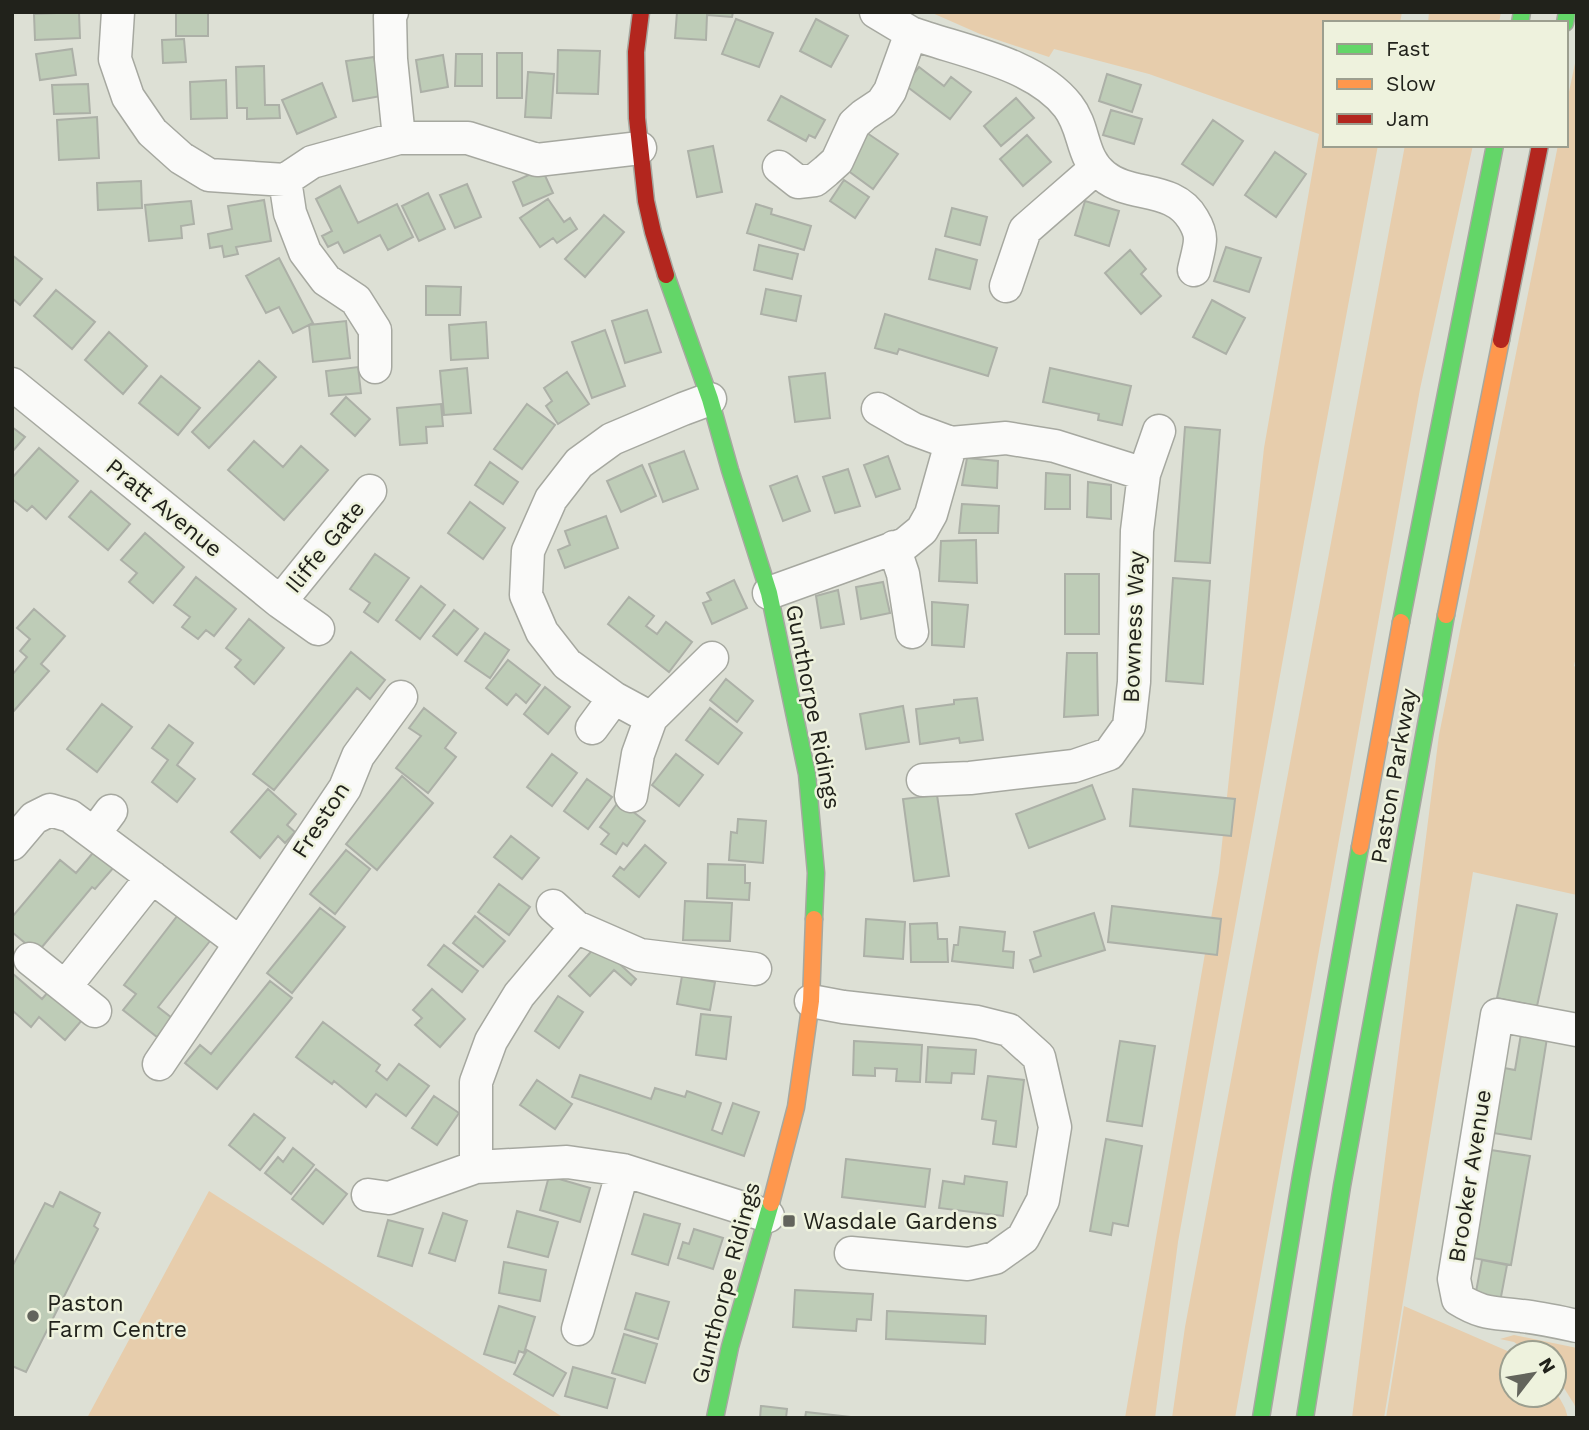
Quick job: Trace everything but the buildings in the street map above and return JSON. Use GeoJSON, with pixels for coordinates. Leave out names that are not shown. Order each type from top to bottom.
{"type":"FeatureCollection","features":[{"type":"Feature","properties":{"kind":"main road","name":"Gunthorpe Ridings"},"geometry":{"type":"LineString","coordinates":[[641,12],[636,52],[637,118],[646,201],[669,286],[710,399],[769,593],[807,774],[816,873],[811,1001],[796,1107],[730,1347],[715,1418]]}},
{"type":"Feature","properties":{"kind":"main road","name":"Paston Parkway"},"geometry":{"type":"LineString","coordinates":[[1261,1418],[1301,1176],[1409,576],[1495,147]]}},
{"type":"Feature","properties":{"kind":"main road","name":"Paston Parkway"},"geometry":{"type":"LineString","coordinates":[[1305,1418],[1342,1186],[1452,583],[1540,147]]}},
{"type":"Feature","properties":{"kind":"street"},"geometry":{"type":"LineString","coordinates":[[118,12],[115,59],[128,97],[152,132],[181,159],[209,175],[285,180],[312,162],[399,138],[468,138],[537,160],[640,148]]}},
{"type":"Feature","properties":{"kind":"street"},"geometry":{"type":"LineString","coordinates":[[391,12],[391,59],[399,138]]}},
{"type":"Feature","properties":{"kind":"street"},"geometry":{"type":"LineString","coordinates":[[876,12],[911,33],[1000,62],[1038,79],[1068,105],[1080,127],[1088,157],[1105,177],[1116,183],[1175,200],[1186,209],[1195,221],[1200,238],[1194,270]]}},
{"type":"Feature","properties":{"kind":"street"},"geometry":{"type":"LineString","coordinates":[[779,166],[798,182],[815,180],[837,161],[855,124],[882,103],[890,91],[911,33]]}},
{"type":"Feature","properties":{"kind":"street"},"geometry":{"type":"LineString","coordinates":[[1006,286],[1025,230],[1096,168]]}},
{"type":"Feature","properties":{"kind":"street"},"geometry":{"type":"LineString","coordinates":[[285,180],[290,213],[305,252],[326,280],[356,300],[375,330],[375,367]]}},
{"type":"Feature","properties":{"kind":"street","name":"Pratt Avenue"},"geometry":{"type":"LineString","coordinates":[[12,384],[281,603],[318,629]]}},
{"type":"Feature","properties":{"kind":"street"},"geometry":{"type":"LineString","coordinates":[[651,718],[614,698],[567,664],[542,632],[526,595],[528,551],[551,499],[579,463],[612,439],[710,399]]}},
{"type":"Feature","properties":{"kind":"street"},"geometry":{"type":"LineString","coordinates":[[878,410],[913,429],[951,443],[1006,438],[1055,446],[1144,474]]}},
{"type":"Feature","properties":{"kind":"street","name":"Bowness Way"},"geometry":{"type":"LineString","coordinates":[[923,780],[970,778],[1074,766],[1109,754],[1129,726],[1133,682],[1137,531],[1144,474],[1159,431]]}},
{"type":"Feature","properties":{"kind":"street"},"geometry":{"type":"LineString","coordinates":[[769,593],[905,544],[922,530],[931,514],[951,443]]}},
{"type":"Feature","properties":{"kind":"street","name":"Iliffe Gate"},"geometry":{"type":"LineString","coordinates":[[281,603],[370,491]]}},
{"type":"Feature","properties":{"kind":"street"},"geometry":{"type":"LineString","coordinates":[[894,547],[903,574],[912,632]]}},
{"type":"Feature","properties":{"kind":"street"},"geometry":{"type":"LineString","coordinates":[[631,796],[638,754],[651,718],[712,658]]}},
{"type":"Feature","properties":{"kind":"street","name":"Freston"},"geometry":{"type":"LineString","coordinates":[[159,1063],[345,788],[358,756],[401,697]]}},
{"type":"Feature","properties":{"kind":"street"},"geometry":{"type":"LineString","coordinates":[[592,728],[614,698]]}},
{"type":"Feature","properties":{"kind":"street"},"geometry":{"type":"LineString","coordinates":[[16,833],[34,818],[50,810],[103,822],[152,877],[240,943]]}},
{"type":"Feature","properties":{"kind":"street"},"geometry":{"type":"LineString","coordinates":[[65,987],[152,877]]}},
{"type":"Feature","properties":{"kind":"street"},"geometry":{"type":"LineString","coordinates":[[476,1167],[476,1082],[491,1041],[565,917],[640,955],[755,969]]}},
{"type":"Feature","properties":{"kind":"street"},"geometry":{"type":"LineString","coordinates":[[30,958],[95,1011]]}},
{"type":"Feature","properties":{"kind":"street"},"geometry":{"type":"LineString","coordinates":[[811,1001],[977,1022],[1009,1030],[1039,1057],[1055,1127],[1043,1200],[1023,1238],[995,1258],[968,1265],[851,1253]]}},
{"type":"Feature","properties":{"kind":"street","name":"Brooker Avenue"},"geometry":{"type":"LineString","coordinates":[[1577,1030],[1497,1015],[1454,1279],[1458,1299],[1475,1310],[1577,1326]]}},
{"type":"Feature","properties":{"kind":"street"},"geometry":{"type":"LineString","coordinates":[[368,1195],[389,1198],[476,1167],[567,1162],[623,1170],[768,1216]]}},
{"type":"Feature","properties":{"kind":"street"},"geometry":{"type":"LineString","coordinates":[[578,1329],[623,1170]]}},
{"type":"Feature","properties":{"kind":"shaded area"},"geometry":{"type":"Polygon","coordinates":[[[930,12],[1402,12],[1400,21],[1323,21],[1323,147],[1378,147],[1178,1242],[1155,1418],[1125,1418],[1219,872],[1264,448],[1319,134],[1149,74],[1054,49],[1049,57],[980,34],[930,12]]]}},
{"type":"Feature","properties":{"kind":"shaded area"},"geometry":{"type":"Polygon","coordinates":[[[1429,12],[1501,12],[1499,21],[1428,21],[1429,12]]]}},
{"type":"Feature","properties":{"kind":"shaded area"},"geometry":{"type":"Polygon","coordinates":[[[1577,54],[1577,652],[1574,666],[1577,668],[1577,895],[1473,872],[1384,1418],[1352,1418],[1439,735],[1558,147],[1568,147],[1568,97],[1577,54]]]}},
{"type":"Feature","properties":{"kind":"shaded area"},"geometry":{"type":"Polygon","coordinates":[[[1405,147],[1473,147],[1420,389],[1235,1418],[1172,1418],[1185,1327],[1405,147]]]}},
{"type":"Feature","properties":{"kind":"shaded area"},"geometry":{"type":"Polygon","coordinates":[[[209,1191],[561,1416],[561,1418],[87,1418],[209,1191]]]}},
{"type":"Feature","properties":{"kind":"shaded area"},"geometry":{"type":"Polygon","coordinates":[[[1404,1306],[1498,1347],[1498,1409],[1565,1409],[1568,1418],[1386,1418],[1404,1306]]]}},
{"type":"Feature","properties":{"kind":"shaded area"},"geometry":{"type":"Polygon","coordinates":[[[1514,1335],[1533,1339],[1500,1339],[1514,1335]]]}},
{"type":"Feature","properties":{"kind":"shaded area"},"geometry":{"type":"Polygon","coordinates":[[[1568,1346],[1577,1348],[1577,1411],[1568,1394],[1568,1346]]]}},
{"type":"Feature","properties":{"kind":"traffic: fast"},"geometry":{"type":"LineString","coordinates":[[1520,21],[1522,12]]}},
{"type":"Feature","properties":{"kind":"traffic: fast"},"geometry":{"type":"LineString","coordinates":[[1565,21],[1567,12]]}},
{"type":"Feature","properties":{"kind":"traffic: fast"},"geometry":{"type":"LineString","coordinates":[[1401,622],[1495,147]]}},
{"type":"Feature","properties":{"kind":"traffic: fast"},"geometry":{"type":"LineString","coordinates":[[666,275],[710,399],[769,593],[807,774],[816,873],[814,919]]}},
{"type":"Feature","properties":{"kind":"traffic: fast"},"geometry":{"type":"LineString","coordinates":[[1305,1418],[1342,1186],[1446,615]]}},
{"type":"Feature","properties":{"kind":"traffic: fast"},"geometry":{"type":"LineString","coordinates":[[1261,1418],[1360,847]]}},
{"type":"Feature","properties":{"kind":"traffic: fast"},"geometry":{"type":"LineString","coordinates":[[715,1418],[730,1347],[771,1203]]}},
{"type":"Feature","properties":{"kind":"traffic: slow"},"geometry":{"type":"LineString","coordinates":[[1446,615],[1501,340]]}},
{"type":"Feature","properties":{"kind":"traffic: slow"},"geometry":{"type":"LineString","coordinates":[[1360,847],[1401,622]]}},
{"type":"Feature","properties":{"kind":"traffic: slow"},"geometry":{"type":"LineString","coordinates":[[771,1203],[796,1107],[811,1001],[814,919]]}},
{"type":"Feature","properties":{"kind":"traffic: jam"},"geometry":{"type":"LineString","coordinates":[[641,12],[636,52],[637,118],[646,201],[666,275]]}},
{"type":"Feature","properties":{"kind":"traffic: jam"},"geometry":{"type":"LineString","coordinates":[[1501,340],[1540,147]]}},
{"type":"Feature","properties":{"kind":"place","name":"Wasdale Gardens"},"geometry":{"type":"Point","coordinates":[789,1221]}},
{"type":"Feature","properties":{"kind":"place","name":"Paston Farm Centre"},"geometry":{"type":"Point","coordinates":[33,1316]}}]}
